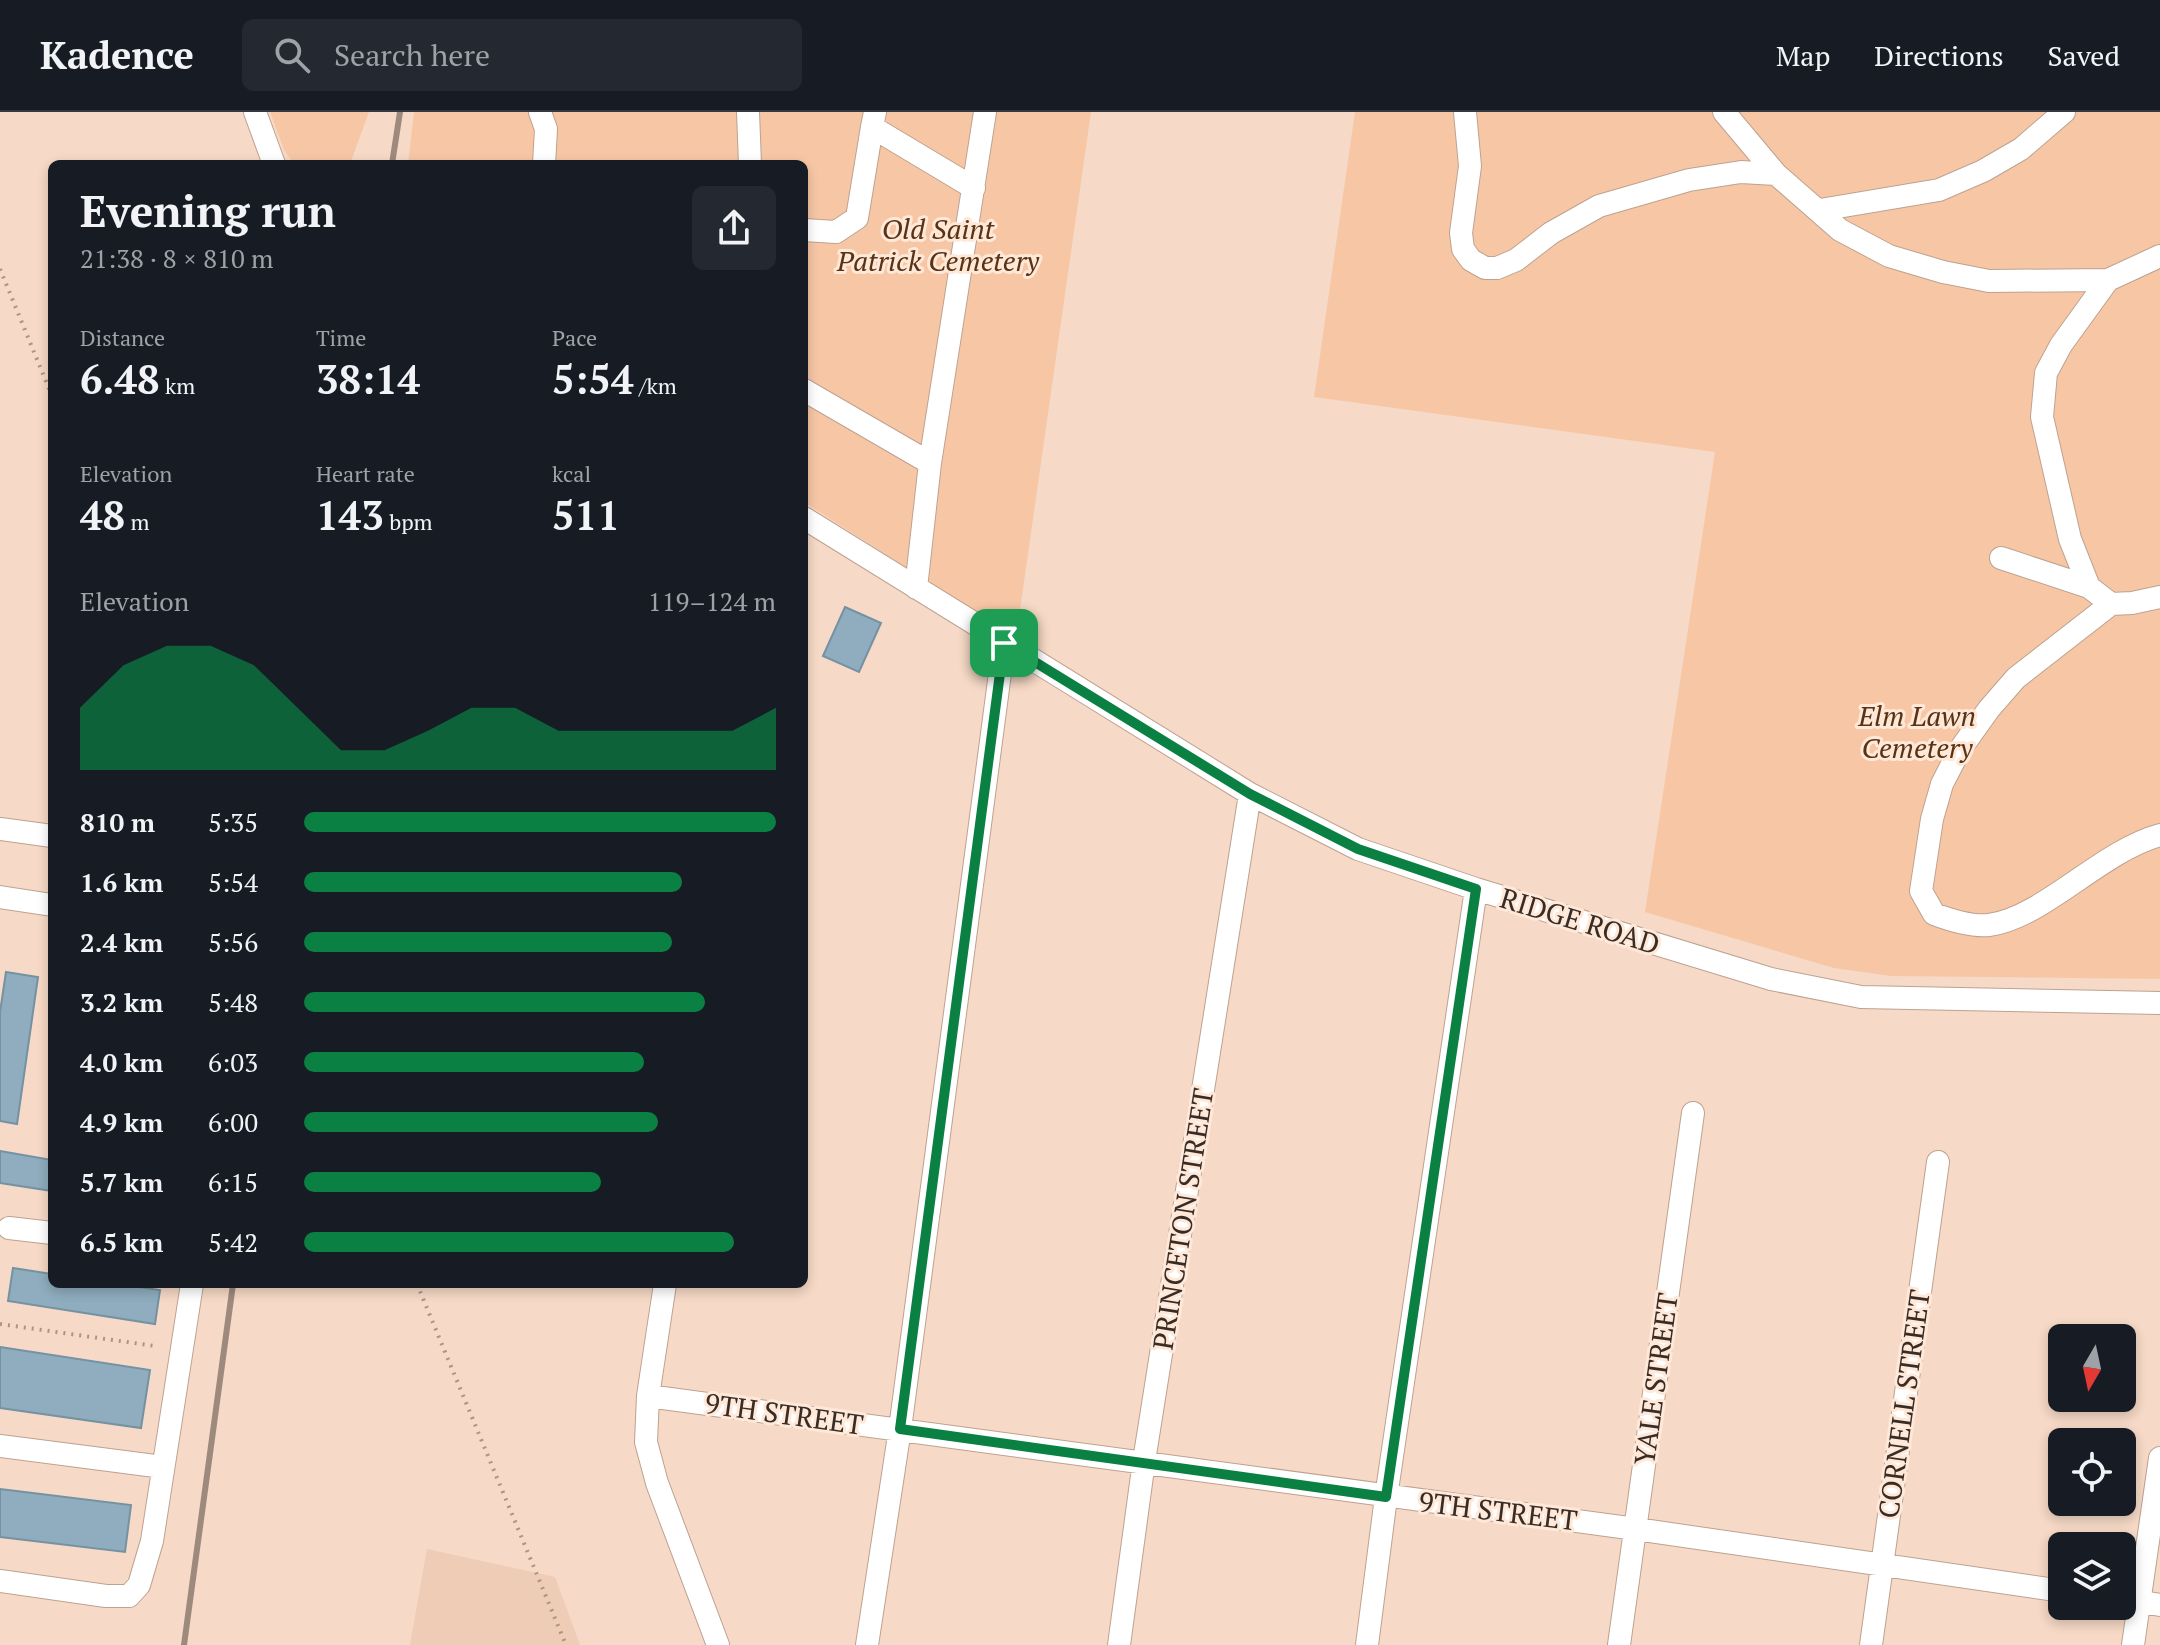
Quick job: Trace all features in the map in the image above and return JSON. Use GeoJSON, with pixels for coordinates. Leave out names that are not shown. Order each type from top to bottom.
{"type":"FeatureCollection","features":[{"type":"Feature","properties":{"kind":"street"},"geometry":{"type":"LineString","coordinates":[[255,112],[273,160]]}},
{"type":"Feature","properties":{"kind":"street"},"geometry":{"type":"LineString","coordinates":[[540,112],[546,129],[544,160]]}},
{"type":"Feature","properties":{"kind":"street"},"geometry":{"type":"LineString","coordinates":[[748,112],[750,160]]}},
{"type":"Feature","properties":{"kind":"street"},"geometry":{"type":"LineString","coordinates":[[916,588],[930,463],[985,112]]}},
{"type":"Feature","properties":{"kind":"street"},"geometry":{"type":"LineString","coordinates":[[1465,112],[1470,166],[1461,233],[1463,249],[1471,260],[1485,268],[1497,268],[1516,260],[1551,233],[1599,206],[1689,180],[1741,172],[1776,174]]}},
{"type":"Feature","properties":{"kind":"street"},"geometry":{"type":"LineString","coordinates":[[1724,112],[1776,174],[1840,230],[1889,256],[1943,272],[1989,281],[2108,280],[2160,256]]}},
{"type":"Feature","properties":{"kind":"street"},"geometry":{"type":"LineString","coordinates":[[1820,210],[1939,190],[1983,171],[2021,149],[2064,112]]}},
{"type":"Feature","properties":{"kind":"street"},"geometry":{"type":"LineString","coordinates":[[808,230],[836,232],[857,218],[873,120],[974,188]]}},
{"type":"Feature","properties":{"kind":"street"},"geometry":{"type":"LineString","coordinates":[[2089,587],[2070,539],[2042,417],[2046,373],[2061,345],[2108,280]]}},
{"type":"Feature","properties":{"kind":"street"},"geometry":{"type":"LineString","coordinates":[[808,392],[930,463]]}},
{"type":"Feature","properties":{"kind":"street","name":"RIDGE ROAD"},"geometry":{"type":"LineString","coordinates":[[808,520],[1250,794],[1358,849],[1476,889],[1771,979],[1835,993],[1861,997],[2160,1003]]}},
{"type":"Feature","properties":{"kind":"street"},"geometry":{"type":"LineString","coordinates":[[2001,558],[2089,587],[2111,604]]}},
{"type":"Feature","properties":{"kind":"street"},"geometry":{"type":"LineString","coordinates":[[2160,597],[2111,604],[2016,678],[1989,709],[1959,751],[1942,784],[1932,819],[1921,891],[1934,914],[1953,921],[1989,925],[2019,914],[2118,853],[2160,835]]}},
{"type":"Feature","properties":{"kind":"street"},"geometry":{"type":"LineString","coordinates":[[867,1645],[900,1429],[1004,643]]}},
{"type":"Feature","properties":{"kind":"street","name":"PRINCETON STREET"},"geometry":{"type":"LineString","coordinates":[[1119,1645],[1144,1461],[1250,794]]}},
{"type":"Feature","properties":{"kind":"street"},"geometry":{"type":"LineString","coordinates":[[0,829],[48,835]]}},
{"type":"Feature","properties":{"kind":"street"},"geometry":{"type":"LineString","coordinates":[[1367,1645],[1476,889]]}},
{"type":"Feature","properties":{"kind":"street"},"geometry":{"type":"LineString","coordinates":[[0,897],[48,904]]}},
{"type":"Feature","properties":{"kind":"street","name":"YALE STREET"},"geometry":{"type":"LineString","coordinates":[[1619,1645],[1693,1113]]}},
{"type":"Feature","properties":{"kind":"street","name":"CORNELL STREET"},"geometry":{"type":"LineString","coordinates":[[1871,1645],[1938,1162]]}},
{"type":"Feature","properties":{"kind":"street"},"geometry":{"type":"LineString","coordinates":[[9,1228],[48,1233]]}},
{"type":"Feature","properties":{"kind":"street"},"geometry":{"type":"LineString","coordinates":[[0,1581],[106,1596],[129,1596],[139,1585],[149,1553],[191,1288]]}},
{"type":"Feature","properties":{"kind":"street"},"geometry":{"type":"LineString","coordinates":[[664,1288],[648,1396],[646,1442],[657,1483],[718,1645]]}},
{"type":"Feature","properties":{"kind":"street","name":"9TH STREET"},"geometry":{"type":"LineString","coordinates":[[648,1396],[1144,1461],[2048,1589]]}},
{"type":"Feature","properties":{"kind":"street"},"geometry":{"type":"LineString","coordinates":[[0,1446],[163,1467]]}},
{"type":"Feature","properties":{"kind":"street"},"geometry":{"type":"LineString","coordinates":[[2133,1645],[2160,1458]]}},
{"type":"Feature","properties":{"kind":"path"},"geometry":{"type":"LineString","coordinates":[[0,269],[48,386]]}},
{"type":"Feature","properties":{"kind":"path"},"geometry":{"type":"LineString","coordinates":[[419,1288],[566,1645]]}},
{"type":"Feature","properties":{"kind":"path"},"geometry":{"type":"LineString","coordinates":[[0,1324],[155,1346]]}},
{"type":"Feature","properties":{"kind":"shaded area"},"geometry":{"type":"Polygon","coordinates":[[[427,1549],[555,1577],[580,1645],[410,1645],[427,1549]]]}},
{"type":"Feature","properties":{"kind":"green space"},"geometry":{"type":"Polygon","coordinates":[[[270,112],[369,112],[351,160],[291,160],[284,150],[270,112]]]}},
{"type":"Feature","properties":{"kind":"green space","name":"Old Saint Patrick Cemetery"},"geometry":{"type":"Polygon","coordinates":[[[414,112],[1091,112],[1016,638],[808,505],[808,160],[408,160],[414,112]]]}},
{"type":"Feature","properties":{"kind":"green space","name":"Elm Lawn Cemetery"},"geometry":{"type":"Polygon","coordinates":[[[1355,112],[2160,112],[2160,979],[1891,976],[1834,968],[1645,912],[1715,452],[1314,397],[1355,112]]]}},
{"type":"Feature","properties":{"kind":"building"},"geometry":{"type":"Polygon","coordinates":[[[845,607],[881,623],[859,672],[823,656],[845,607]]]}},
{"type":"Feature","properties":{"kind":"building"},"geometry":{"type":"Polygon","coordinates":[[[6,972],[38,977],[17,1124],[0,1121],[0,1012],[6,972]]]}},
{"type":"Feature","properties":{"kind":"building"},"geometry":{"type":"Polygon","coordinates":[[[0,1151],[48,1159],[48,1190],[0,1183],[0,1151]]]}},
{"type":"Feature","properties":{"kind":"building"},"geometry":{"type":"Polygon","coordinates":[[[13,1268],[48,1273],[48,1288],[160,1290],[155,1324],[8,1301],[13,1268]]]}},
{"type":"Feature","properties":{"kind":"building"},"geometry":{"type":"Polygon","coordinates":[[[0,1347],[150,1370],[141,1428],[0,1408],[0,1347]]]}},
{"type":"Feature","properties":{"kind":"building"},"geometry":{"type":"Polygon","coordinates":[[[0,1489],[131,1505],[125,1552],[0,1537],[0,1489]]]}},
{"type":"Feature","properties":{"kind":"railway"},"geometry":{"type":"LineString","coordinates":[[393,160],[400,112]]}},
{"type":"Feature","properties":{"kind":"railway"},"geometry":{"type":"LineString","coordinates":[[184,1645],[232,1288]]}},
{"type":"Feature","properties":{"kind":"route"},"geometry":{"type":"LineString","coordinates":[[1004,643],[1250,794],[1358,849],[1476,889],[1386,1497],[900,1429],[1004,643]]}}]}
